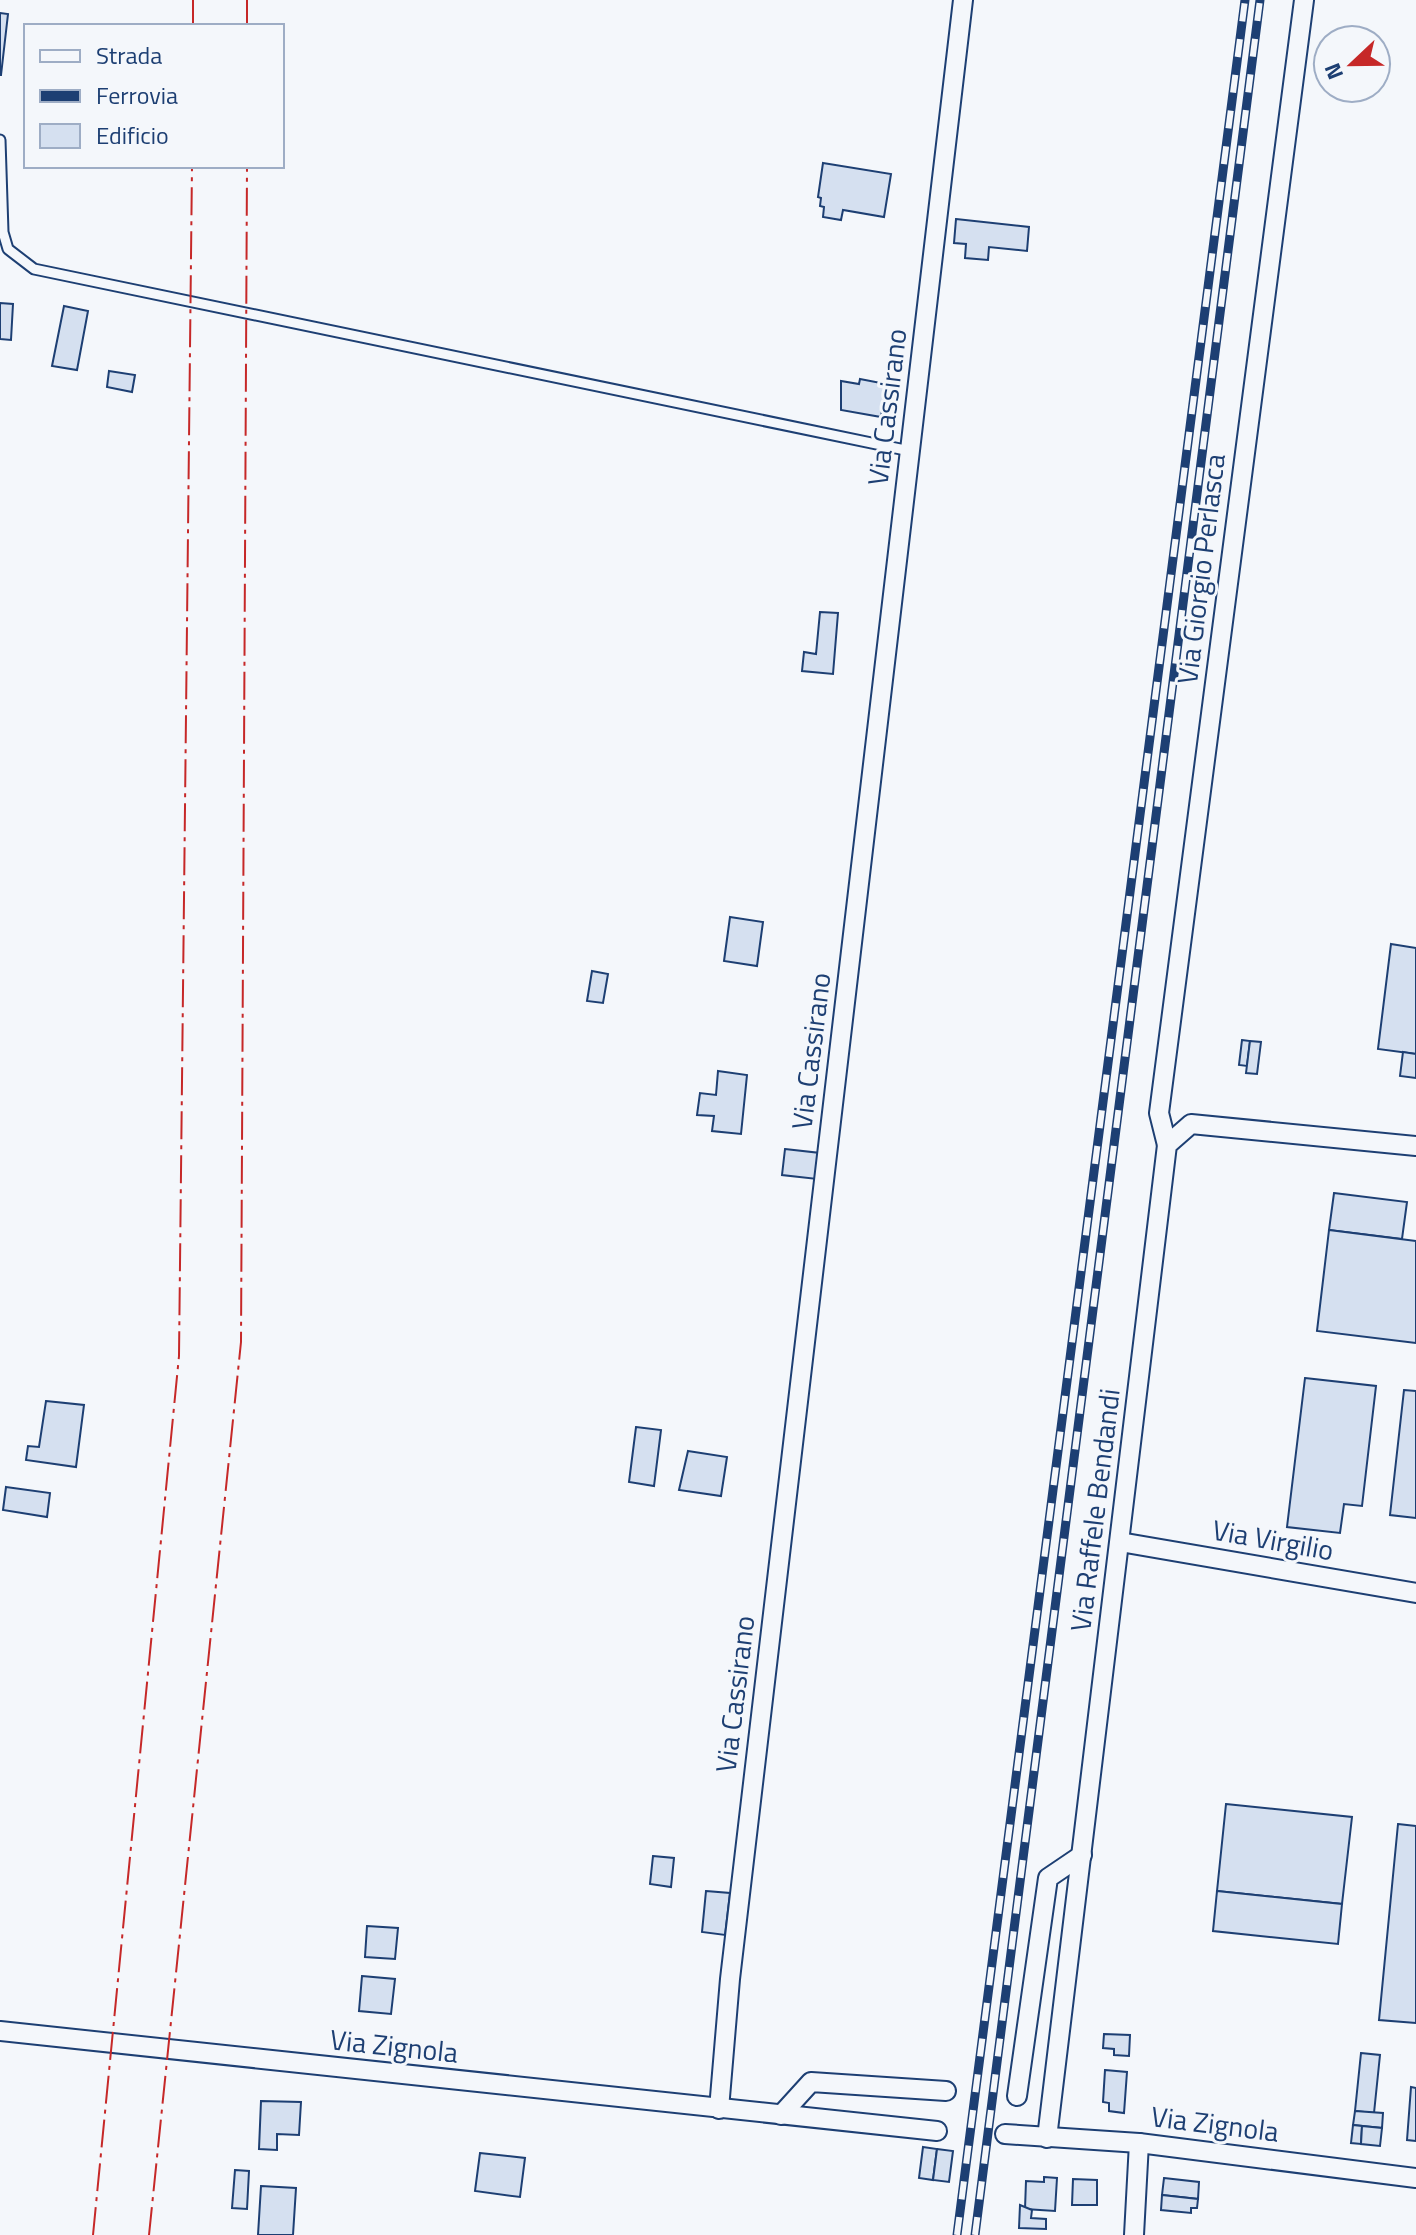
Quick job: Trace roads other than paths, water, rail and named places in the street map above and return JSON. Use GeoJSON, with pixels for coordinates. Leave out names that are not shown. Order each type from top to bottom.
{"type":"FeatureCollection","features":[{"type":"Feature","properties":{"kind":"street","name":"Via Cassirano"},"geometry":{"type":"LineString","coordinates":[[719,2109],[731,1963],[963,0]]}},
{"type":"Feature","properties":{"kind":"street","name":"Via Giorgio Perlasca"},"geometry":{"type":"LineString","coordinates":[[1167,1145],[1159,1113],[1304,0]]}},
{"type":"Feature","properties":{"kind":"street"},"geometry":{"type":"LineString","coordinates":[[1167,1145],[1191,1124],[1416,1146]]}},
{"type":"Feature","properties":{"kind":"street","name":"Via Raffele Bendandi"},"geometry":{"type":"LineString","coordinates":[[1047,2138],[1167,1145]]}},
{"type":"Feature","properties":{"kind":"street","name":"Via Virgilio"},"geometry":{"type":"LineString","coordinates":[[1120,1542],[1416,1593]]}},
{"type":"Feature","properties":{"kind":"street"},"geometry":{"type":"LineString","coordinates":[[1017,2096],[1048,1878],[1082,1855]]}},
{"type":"Feature","properties":{"kind":"street","name":"Via Zignola"},"geometry":{"type":"LineString","coordinates":[[0,2031],[937,2131]]}},
{"type":"Feature","properties":{"kind":"street"},"geometry":{"type":"LineString","coordinates":[[781,2115],[811,2082],[946,2091]]}},
{"type":"Feature","properties":{"kind":"street","name":"Via Zignola"},"geometry":{"type":"LineString","coordinates":[[1005,2134],[1139,2143],[1416,2178]]}},
{"type":"Feature","properties":{"kind":"street"},"geometry":{"type":"LineString","coordinates":[[1134,2235],[1139,2143]]}},
{"type":"Feature","properties":{"kind":"lane"},"geometry":{"type":"LineString","coordinates":[[0,140],[3,232],[8,249],[34,269],[910,451]]}},
{"type":"Feature","properties":{"kind":"railway"},"geometry":{"type":"LineString","coordinates":[[957,2235],[1245,0]]}},
{"type":"Feature","properties":{"kind":"railway"},"geometry":{"type":"LineString","coordinates":[[975,2235],[1260,0]]}}]}
